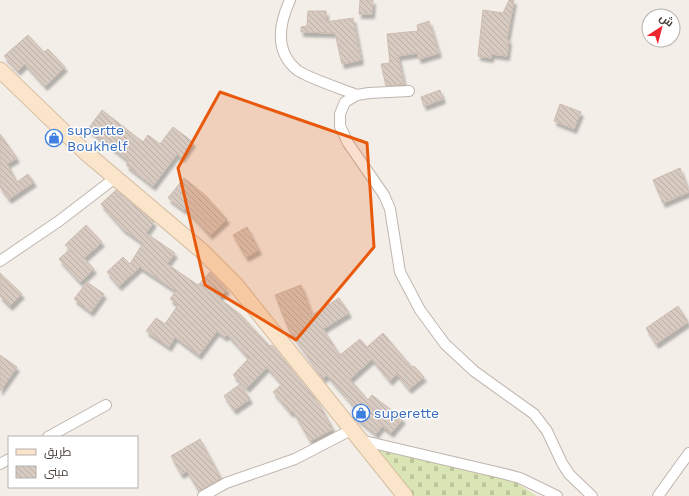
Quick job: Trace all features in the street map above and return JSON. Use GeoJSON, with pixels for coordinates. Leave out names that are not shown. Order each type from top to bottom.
{"type":"FeatureCollection","features":[{"type":"Feature","properties":{"kind":"street"},"geometry":{"type":"LineString","coordinates":[[290,0],[280,26],[280,42],[284,54],[298,70],[357,95]]}},
{"type":"Feature","properties":{"kind":"street"},"geometry":{"type":"LineString","coordinates":[[0,70],[85,152],[202,251],[236,285],[405,496]]}},
{"type":"Feature","properties":{"kind":"street"},"geometry":{"type":"LineString","coordinates":[[409,91],[357,95],[345,102],[340,114],[340,126],[348,143],[384,194],[391,216],[395,252],[400,272],[408,290],[434,330],[460,359],[527,409],[540,421],[547,431],[562,463],[569,474],[592,496]]}},
{"type":"Feature","properties":{"kind":"street"},"geometry":{"type":"LineString","coordinates":[[0,261],[59,221],[115,178]]}},
{"type":"Feature","properties":{"kind":"street"},"geometry":{"type":"LineString","coordinates":[[50,436],[106,405]]}},
{"type":"Feature","properties":{"kind":"street"},"geometry":{"type":"LineString","coordinates":[[203,496],[226,483],[295,459],[356,435],[520,478],[551,494]]}},
{"type":"Feature","properties":{"kind":"street"},"geometry":{"type":"LineString","coordinates":[[658,496],[689,453]]}},
{"type":"Feature","properties":{"kind":"highlighted area"},"geometry":{"type":"Polygon","coordinates":[[[220,92],[367,143],[374,247],[296,340],[205,285],[178,168],[220,92]]]}},
{"type":"Feature","properties":{"kind":"green space"},"geometry":{"type":"Polygon","coordinates":[[[369,446],[515,482],[537,496],[412,496],[369,446]]]}},
{"type":"Feature","properties":{"kind":"building"},"geometry":{"type":"Polygon","coordinates":[[[360,0],[373,0],[372,14],[359,14],[360,0]]]}},
{"type":"Feature","properties":{"kind":"building"},"geometry":{"type":"Polygon","coordinates":[[[509,0],[514,0],[507,39],[509,40],[507,56],[491,54],[491,58],[478,56],[483,10],[503,13],[509,0]]]}},
{"type":"Feature","properties":{"kind":"building"},"geometry":{"type":"Polygon","coordinates":[[[308,11],[326,11],[326,22],[353,18],[361,60],[342,64],[335,33],[301,32],[301,27],[307,26],[308,11]]]}},
{"type":"Feature","properties":{"kind":"building"},"geometry":{"type":"Polygon","coordinates":[[[429,21],[439,53],[419,59],[417,53],[398,56],[404,84],[386,86],[381,64],[390,63],[387,34],[418,31],[417,25],[429,21]]]}},
{"type":"Feature","properties":{"kind":"building"},"geometry":{"type":"Polygon","coordinates":[[[28,35],[44,52],[48,49],[65,67],[45,86],[25,64],[18,71],[4,56],[28,35]]]}},
{"type":"Feature","properties":{"kind":"building"},"geometry":{"type":"Polygon","coordinates":[[[440,90],[443,99],[424,106],[421,97],[440,90]]]}},
{"type":"Feature","properties":{"kind":"building"},"geometry":{"type":"Polygon","coordinates":[[[560,104],[581,112],[574,129],[554,121],[560,104]]]}},
{"type":"Feature","properties":{"kind":"building"},"geometry":{"type":"Polygon","coordinates":[[[102,110],[143,142],[148,135],[160,144],[173,127],[193,142],[182,158],[177,154],[153,186],[126,165],[129,161],[88,129],[102,110]]]}},
{"type":"Feature","properties":{"kind":"building"},"geometry":{"type":"Polygon","coordinates":[[[0,134],[17,158],[7,164],[17,182],[28,174],[34,182],[9,199],[0,187],[0,134]]]}},
{"type":"Feature","properties":{"kind":"building"},"geometry":{"type":"Polygon","coordinates":[[[680,168],[689,192],[663,203],[653,180],[680,168]]]}},
{"type":"Feature","properties":{"kind":"building"},"geometry":{"type":"Polygon","coordinates":[[[184,178],[205,195],[227,219],[210,235],[185,208],[184,210],[168,198],[184,178]]]}},
{"type":"Feature","properties":{"kind":"building"},"geometry":{"type":"Polygon","coordinates":[[[116,190],[154,222],[146,233],[175,253],[167,264],[198,285],[210,272],[227,289],[219,298],[241,315],[270,346],[272,345],[318,402],[333,429],[310,441],[293,411],[291,413],[273,392],[282,384],[267,367],[247,388],[233,375],[249,358],[227,334],[225,337],[217,331],[199,355],[175,337],[169,347],[146,331],[156,318],[165,324],[178,305],[170,299],[176,291],[140,267],[119,286],[107,272],[123,257],[130,264],[143,243],[123,229],[101,204],[116,190]]]}},
{"type":"Feature","properties":{"kind":"building"},"geometry":{"type":"Polygon","coordinates":[[[86,225],[102,242],[84,258],[94,269],[80,282],[59,259],[70,249],[65,245],[86,225]]]}},
{"type":"Feature","properties":{"kind":"building"},"geometry":{"type":"Polygon","coordinates":[[[247,227],[259,250],[246,257],[233,235],[247,227]]]}},
{"type":"Feature","properties":{"kind":"building"},"geometry":{"type":"Polygon","coordinates":[[[0,273],[22,294],[10,306],[0,296],[0,273]]]}},
{"type":"Feature","properties":{"kind":"building"},"geometry":{"type":"Polygon","coordinates":[[[87,282],[104,294],[91,312],[74,299],[87,282]]]}},
{"type":"Feature","properties":{"kind":"building"},"geometry":{"type":"Polygon","coordinates":[[[301,285],[312,315],[339,298],[349,313],[323,329],[340,355],[360,339],[367,347],[383,333],[412,367],[414,366],[424,377],[409,389],[397,374],[390,381],[372,359],[350,379],[368,400],[372,395],[403,419],[391,433],[382,426],[376,434],[355,417],[359,412],[327,375],[323,379],[289,330],[275,295],[301,285]]]}},
{"type":"Feature","properties":{"kind":"building"},"geometry":{"type":"Polygon","coordinates":[[[678,306],[688,322],[656,344],[646,328],[678,306]]]}},
{"type":"Feature","properties":{"kind":"building"},"geometry":{"type":"Polygon","coordinates":[[[0,355],[17,367],[0,391],[0,355]]]}},
{"type":"Feature","properties":{"kind":"building"},"geometry":{"type":"Polygon","coordinates":[[[240,384],[250,399],[234,410],[224,396],[240,384]]]}},
{"type":"Feature","properties":{"kind":"building"},"geometry":{"type":"Polygon","coordinates":[[[200,439],[221,478],[199,491],[187,471],[181,474],[171,456],[200,439]]]}},
{"type":"Feature","properties":{"kind":"place","name":"supertte Boukhelf"},"geometry":{"type":"Point","coordinates":[54,138]}},
{"type":"Feature","properties":{"kind":"place","name":"superette"},"geometry":{"type":"Point","coordinates":[361,413]}}]}
